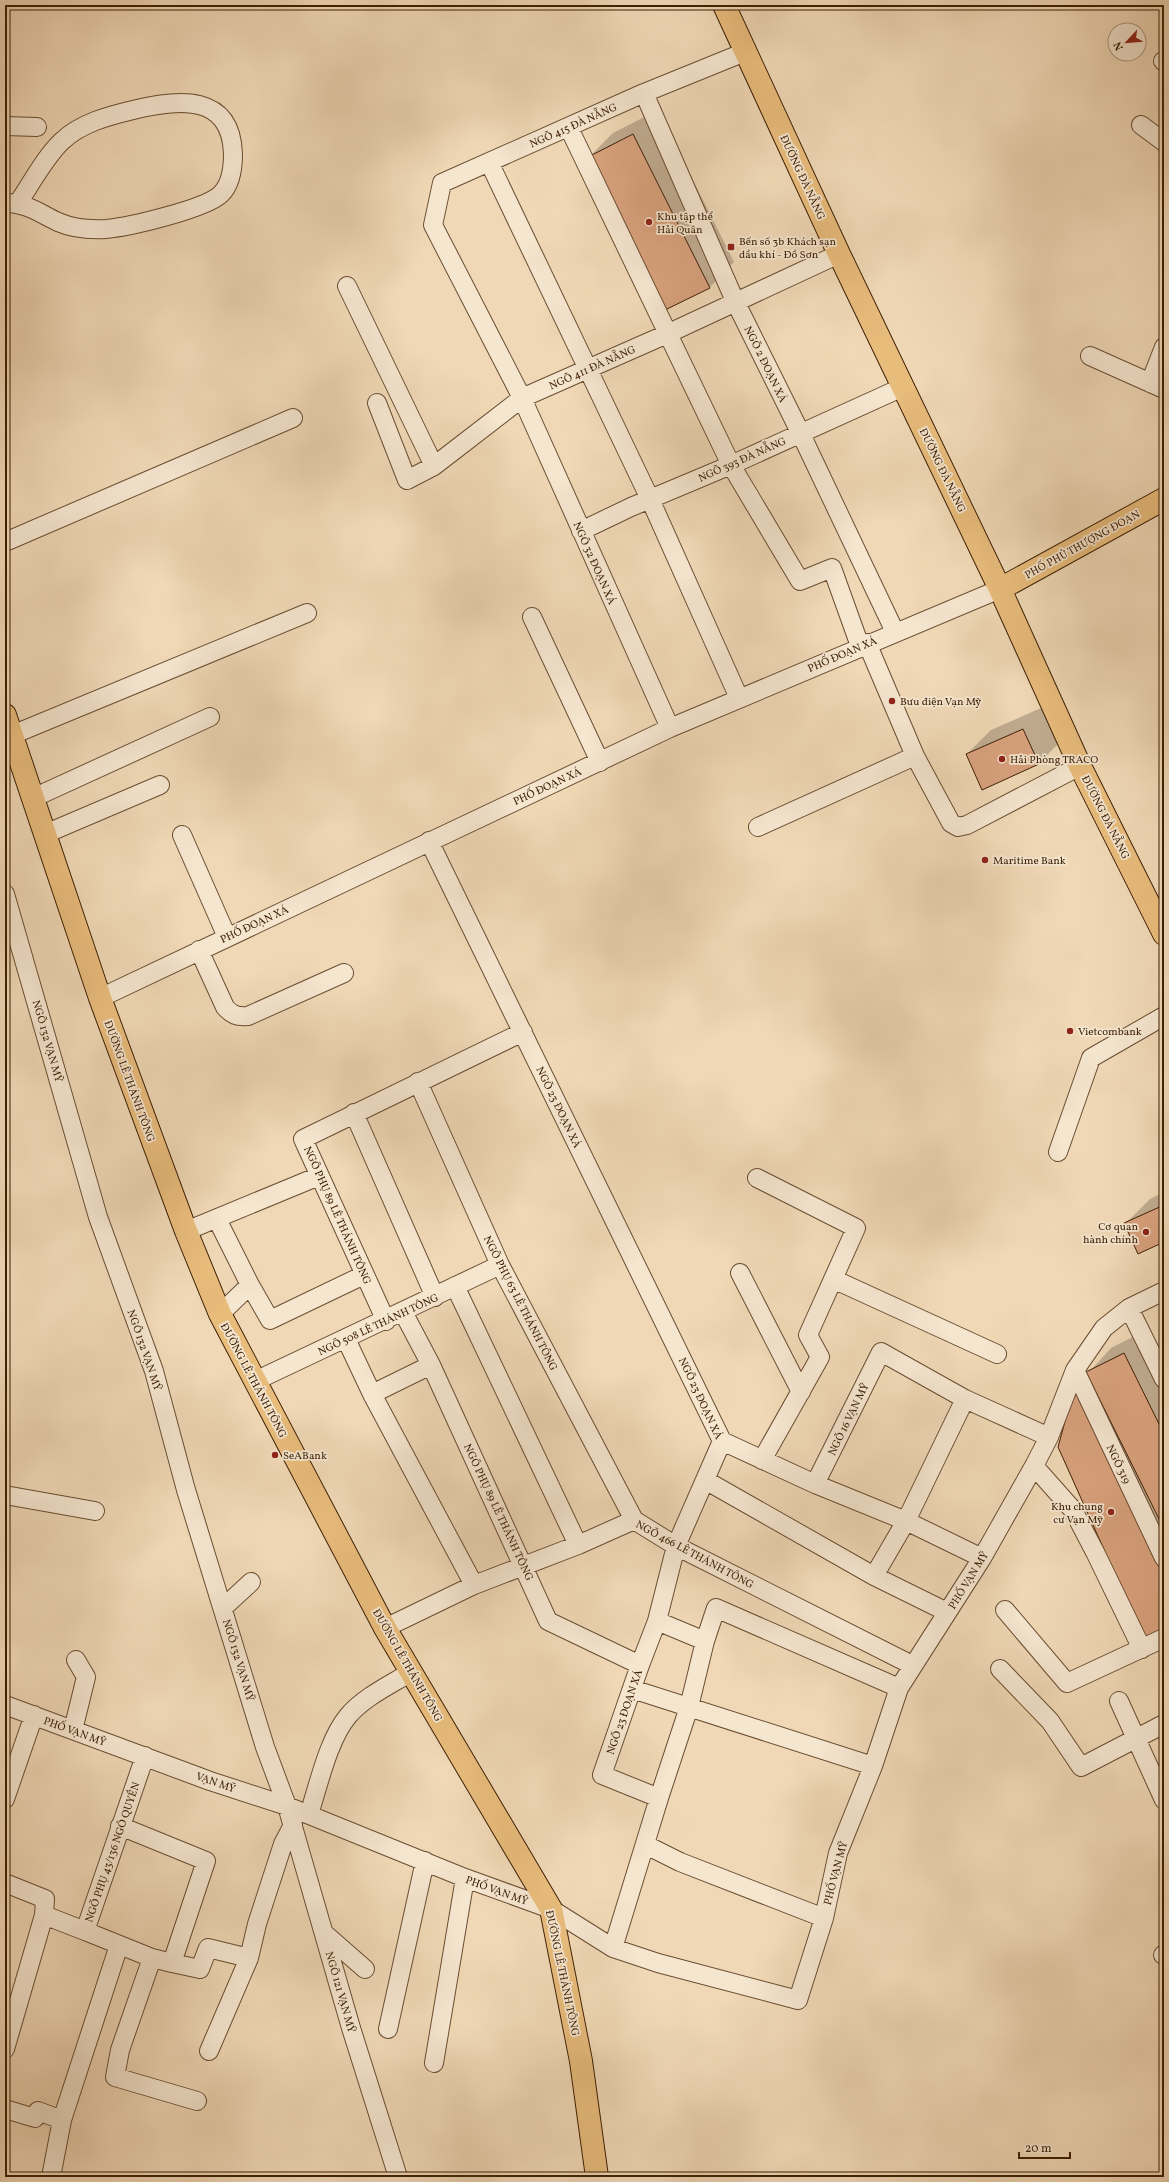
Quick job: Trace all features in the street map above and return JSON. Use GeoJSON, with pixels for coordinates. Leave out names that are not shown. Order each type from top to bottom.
{"type":"FeatureCollection","features":[{"type":"Feature","properties":{"kind":"main road","name":"ĐƯỜNG ĐÀ NẴNG"},"geometry":{"type":"LineString","coordinates":[[724,5],[839,254],[1000,588],[1080,766],[1163,926]]}},
{"type":"Feature","properties":{"kind":"main road","name":"PHỐ PHỦ THƯỢNG ĐOẠN"},"geometry":{"type":"LineString","coordinates":[[1000,588],[1164,499]]}},
{"type":"Feature","properties":{"kind":"main road","name":"ĐƯỜNG LÊ THÁNH TÔNG"},"geometry":{"type":"LineString","coordinates":[[8,725],[100,998],[186,1231],[220,1314],[385,1628],[551,1910],[581,2061],[597,2177]]}},
{"type":"Feature","properties":{"kind":"street","name":"NGÕ 415 ĐÀ NẴNG"},"geometry":{"type":"LineString","coordinates":[[522,398],[433,225],[442,183],[569,128],[644,93],[745,52]]}},
{"type":"Feature","properties":{"kind":"street","name":"NGÕ 2 ĐOẠN XÁ"},"geometry":{"type":"LineString","coordinates":[[644,93],[735,301],[800,432],[895,632]]}},
{"type":"Feature","properties":{"kind":"street"},"geometry":{"type":"LineString","coordinates":[[159,103],[202,105],[215,111],[225,122],[231,133],[233,163],[230,177],[220,194],[208,203],[125,227],[87,229],[58,222],[33,208],[11,203],[61,142],[77,130],[109,115],[159,103]]}},
{"type":"Feature","properties":{"kind":"street"},"geometry":{"type":"LineString","coordinates":[[1141,125],[1164,142]]}},
{"type":"Feature","properties":{"kind":"street"},"geometry":{"type":"LineString","coordinates":[[5,126],[37,127]]}},
{"type":"Feature","properties":{"kind":"street"},"geometry":{"type":"LineString","coordinates":[[569,128],[667,334],[732,465],[800,581],[832,568],[863,645],[915,756],[951,822],[958,827],[967,825],[1080,766]]}},
{"type":"Feature","properties":{"kind":"street"},"geometry":{"type":"LineString","coordinates":[[489,162],[650,499],[740,698]]}},
{"type":"Feature","properties":{"kind":"street","name":"NGÕ 411 ĐÀ NẴNG"},"geometry":{"type":"LineString","coordinates":[[377,403],[407,480],[434,466],[522,398],[667,334],[735,301],[839,254]]}},
{"type":"Feature","properties":{"kind":"street"},"geometry":{"type":"LineString","coordinates":[[347,286],[434,466]]}},
{"type":"Feature","properties":{"kind":"street"},"geometry":{"type":"LineString","coordinates":[[1090,356],[1157,386],[1164,348]]}},
{"type":"Feature","properties":{"kind":"street","name":"NGÕ 393 ĐÀ NẴNG"},"geometry":{"type":"LineString","coordinates":[[581,531],[650,499],[732,465],[800,432],[903,386]]}},
{"type":"Feature","properties":{"kind":"street","name":"NGÕ 32 ĐOẠN XÁ"},"geometry":{"type":"LineString","coordinates":[[522,398],[670,728]]}},
{"type":"Feature","properties":{"kind":"street"},"geometry":{"type":"LineString","coordinates":[[5,542],[293,418]]}},
{"type":"Feature","properties":{"kind":"street","name":"PHỐ ĐOẠN XÁ"},"geometry":{"type":"LineString","coordinates":[[100,998],[670,728],[1000,588]]}},
{"type":"Feature","properties":{"kind":"street"},"geometry":{"type":"LineString","coordinates":[[8,725],[307,613]]}},
{"type":"Feature","properties":{"kind":"street"},"geometry":{"type":"LineString","coordinates":[[532,617],[600,762]]}},
{"type":"Feature","properties":{"kind":"street"},"geometry":{"type":"LineString","coordinates":[[33,798],[210,717]]}},
{"type":"Feature","properties":{"kind":"street"},"geometry":{"type":"LineString","coordinates":[[758,827],[915,756]]}},
{"type":"Feature","properties":{"kind":"street"},"geometry":{"type":"LineString","coordinates":[[45,834],[160,785]]}},
{"type":"Feature","properties":{"kind":"street"},"geometry":{"type":"LineString","coordinates":[[182,835],[227,937]]}},
{"type":"Feature","properties":{"kind":"street","name":"NGÕ 23 ĐOẠN XÁ"},"geometry":{"type":"LineString","coordinates":[[429,841],[722,1441],[676,1546],[657,1621],[640,1665],[602,1775],[659,1798]]}},
{"type":"Feature","properties":{"kind":"street","name":"NGÕ 132 VẠN MỸ"},"geometry":{"type":"LineString","coordinates":[[5,894],[98,1217],[154,1371],[186,1490],[265,1747],[287,1806]]}},
{"type":"Feature","properties":{"kind":"street"},"geometry":{"type":"LineString","coordinates":[[199,950],[224,1007],[232,1014],[239,1017],[248,1016],[344,973]]}},
{"type":"Feature","properties":{"kind":"street"},"geometry":{"type":"LineString","coordinates":[[1058,1152],[1091,1058],[1164,1016]]}},
{"type":"Feature","properties":{"kind":"street","name":"NGÕ PHỤ 89 LÊ THÁNH TÔNG"},"geometry":{"type":"LineString","coordinates":[[386,1321],[303,1139],[523,1032]]}},
{"type":"Feature","properties":{"kind":"street","name":"NGÕ PHỤ 63 LÊ THÁNH TÔNG"},"geometry":{"type":"LineString","coordinates":[[418,1082],[500,1265],[634,1520]]}},
{"type":"Feature","properties":{"kind":"street"},"geometry":{"type":"LineString","coordinates":[[354,1113],[435,1297]]}},
{"type":"Feature","properties":{"kind":"street"},"geometry":{"type":"LineString","coordinates":[[186,1231],[319,1176]]}},
{"type":"Feature","properties":{"kind":"street"},"geometry":{"type":"LineString","coordinates":[[757,1178],[856,1228],[808,1335],[820,1357],[762,1460]]}},
{"type":"Feature","properties":{"kind":"street"},"geometry":{"type":"LineString","coordinates":[[217,1219],[250,1285],[270,1320],[364,1275]]}},
{"type":"Feature","properties":{"kind":"street","name":"NGÕ 508 LÊ THÁNH TÔNG"},"geometry":{"type":"LineString","coordinates":[[255,1381],[386,1321],[500,1265]]}},
{"type":"Feature","properties":{"kind":"street"},"geometry":{"type":"LineString","coordinates":[[740,1273],[801,1392]]}},
{"type":"Feature","properties":{"kind":"street"},"geometry":{"type":"LineString","coordinates":[[833,1279],[997,1354]]}},
{"type":"Feature","properties":{"kind":"street"},"geometry":{"type":"LineString","coordinates":[[220,1314],[250,1285]]}},
{"type":"Feature","properties":{"kind":"street"},"geometry":{"type":"LineString","coordinates":[[455,1286],[578,1545]]}},
{"type":"Feature","properties":{"kind":"street","name":"PHỐ VẠN MỸ"},"geometry":{"type":"LineString","coordinates":[[287,1806],[465,1878],[551,1910],[613,1948],[658,1963],[798,2000],[824,1918],[838,1853],[873,1766],[899,1688],[912,1665],[982,1558],[1034,1466],[1049,1437],[1075,1370],[1104,1328],[1129,1308],[1164,1292]]}},
{"type":"Feature","properties":{"kind":"street"},"geometry":{"type":"LineString","coordinates":[[1129,1308],[1164,1379]]}},
{"type":"Feature","properties":{"kind":"street","name":"NGÕ PHỤ 89 LÊ THÁNH TÔNG"},"geometry":{"type":"LineString","coordinates":[[403,1312],[431,1365],[525,1567],[548,1621],[640,1665]]}},
{"type":"Feature","properties":{"kind":"street"},"geometry":{"type":"LineString","coordinates":[[346,1339],[372,1394],[474,1585]]}},
{"type":"Feature","properties":{"kind":"street","name":"NGÕ 16 VẠN MỸ"},"geometry":{"type":"LineString","coordinates":[[815,1484],[881,1352],[965,1399],[1049,1437]]}},
{"type":"Feature","properties":{"kind":"street"},"geometry":{"type":"LineString","coordinates":[[372,1394],[431,1365]]}},
{"type":"Feature","properties":{"kind":"street","name":"NGÕ 319"},"geometry":{"type":"LineString","coordinates":[[1075,1370],[1164,1558]]}},
{"type":"Feature","properties":{"kind":"street"},"geometry":{"type":"LineString","coordinates":[[874,1576],[906,1521],[965,1399]]}},
{"type":"Feature","properties":{"kind":"street"},"geometry":{"type":"LineString","coordinates":[[722,1441],[815,1484],[906,1521],[982,1558]]}},
{"type":"Feature","properties":{"kind":"street"},"geometry":{"type":"LineString","coordinates":[[1034,1466],[1072,1510],[1095,1552],[1142,1649]]}},
{"type":"Feature","properties":{"kind":"street"},"geometry":{"type":"LineString","coordinates":[[705,1480],[874,1576],[947,1612]]}},
{"type":"Feature","properties":{"kind":"street"},"geometry":{"type":"LineString","coordinates":[[5,1494],[95,1511]]}},
{"type":"Feature","properties":{"kind":"street","name":"NGÕ 466 LÊ THÁNH TÔNG"},"geometry":{"type":"LineString","coordinates":[[385,1628],[474,1585],[525,1567],[634,1520],[676,1546],[912,1665]]}},
{"type":"Feature","properties":{"kind":"street"},"geometry":{"type":"LineString","coordinates":[[223,1608],[251,1582]]}},
{"type":"Feature","properties":{"kind":"street"},"geometry":{"type":"LineString","coordinates":[[613,1948],[646,1845],[659,1798],[689,1707],[705,1640],[716,1608],[899,1688]]}},
{"type":"Feature","properties":{"kind":"street"},"geometry":{"type":"LineString","coordinates":[[1005,1610],[1067,1683],[1164,1638]]}},
{"type":"Feature","properties":{"kind":"street"},"geometry":{"type":"LineString","coordinates":[[657,1621],[705,1640]]}},
{"type":"Feature","properties":{"kind":"street"},"geometry":{"type":"LineString","coordinates":[[73,1730],[86,1677],[76,1660]]}},
{"type":"Feature","properties":{"kind":"street"},"geometry":{"type":"LineString","coordinates":[[1000,1669],[1050,1721],[1081,1768],[1164,1724]]}},
{"type":"Feature","properties":{"kind":"street"},"geometry":{"type":"LineString","coordinates":[[309,1814],[339,1728],[360,1705],[411,1672]]}},
{"type":"Feature","properties":{"kind":"street"},"geometry":{"type":"LineString","coordinates":[[632,1689],[873,1766]]}},
{"type":"Feature","properties":{"kind":"street"},"geometry":{"type":"LineString","coordinates":[[1119,1701],[1164,1800]]}},
{"type":"Feature","properties":{"kind":"street","name":"PHỐ VẠN MỸ"},"geometry":{"type":"LineString","coordinates":[[5,1705],[145,1756]]}},
{"type":"Feature","properties":{"kind":"street"},"geometry":{"type":"LineString","coordinates":[[5,1799],[34,1715]]}},
{"type":"Feature","properties":{"kind":"street","name":"VẠN MỸ"},"geometry":{"type":"LineString","coordinates":[[145,1756],[210,1781],[287,1806]]}},
{"type":"Feature","properties":{"kind":"street","name":"NGÕ PHỤ 43/136 NGÔ QUYỀN"},"geometry":{"type":"LineString","coordinates":[[145,1756],[85,1931],[152,1958],[200,1968],[208,1948],[249,1958]]}},
{"type":"Feature","properties":{"kind":"street","name":"NGÕ 121 VẠN MỸ"},"geometry":{"type":"LineString","coordinates":[[287,1806],[351,2028],[398,2177]]}},
{"type":"Feature","properties":{"kind":"street"},"geometry":{"type":"LineString","coordinates":[[210,2051],[249,1958],[257,1924],[283,1844],[293,1825]]}},
{"type":"Feature","properties":{"kind":"street"},"geometry":{"type":"LineString","coordinates":[[120,1826],[206,1861],[172,1963]]}},
{"type":"Feature","properties":{"kind":"street"},"geometry":{"type":"LineString","coordinates":[[646,1845],[680,1862],[824,1918]]}},
{"type":"Feature","properties":{"kind":"street"},"geometry":{"type":"LineString","coordinates":[[388,2029],[425,1861]]}},
{"type":"Feature","properties":{"kind":"street"},"geometry":{"type":"LineString","coordinates":[[434,2063],[465,1878]]}},
{"type":"Feature","properties":{"kind":"street"},"geometry":{"type":"LineString","coordinates":[[5,1883],[45,1899],[44,1916],[5,2049]]}},
{"type":"Feature","properties":{"kind":"street"},"geometry":{"type":"LineString","coordinates":[[44,1916],[85,1931]]}},
{"type":"Feature","properties":{"kind":"street"},"geometry":{"type":"LineString","coordinates":[[325,1934],[365,1969]]}},
{"type":"Feature","properties":{"kind":"street"},"geometry":{"type":"LineString","coordinates":[[51,2177],[62,2120],[119,1945]]}},
{"type":"Feature","properties":{"kind":"street"},"geometry":{"type":"LineString","coordinates":[[152,1958],[120,2050],[115,2077],[197,2101]]}},
{"type":"Feature","properties":{"kind":"street"},"geometry":{"type":"LineString","coordinates":[[5,2109],[35,2118],[38,2110],[62,2120]]}},
{"type":"Feature","properties":{"kind":"building","name":"Khu tập thể Hải Quân"},"geometry":{"type":"Polygon","coordinates":[[[633,134],[710,288],[665,310],[588,157],[633,134]]]}},
{"type":"Feature","properties":{"kind":"building","name":"Hải Phòng TRACO"},"geometry":{"type":"Polygon","coordinates":[[[1023,729],[1039,764],[982,790],[966,754],[1023,729]]]}},
{"type":"Feature","properties":{"kind":"building","name":"Cơ quan hành chính"},"geometry":{"type":"Polygon","coordinates":[[[1164,1205],[1164,1242],[1138,1254],[1124,1223],[1164,1205]]]}},
{"type":"Feature","properties":{"kind":"building"},"geometry":{"type":"Polygon","coordinates":[[[1124,1353],[1164,1434],[1164,1529],[1086,1372],[1124,1353]]]}},
{"type":"Feature","properties":{"kind":"building","name":"Khu chung cư Vạn Mỹ"},"geometry":{"type":"Polygon","coordinates":[[[1075,1385],[1164,1577],[1164,1635],[1146,1643],[1058,1447],[1075,1385]]]}},
{"type":"Feature","properties":{"kind":"place","name":"Khu tập thể Hải Quân"},"geometry":{"type":"Point","coordinates":[649,222]}},
{"type":"Feature","properties":{"kind":"place","name":"Bến số 3b Khách sạn dầu khí - Đồ Sơn"},"geometry":{"type":"Point","coordinates":[731,247]}},
{"type":"Feature","properties":{"kind":"place","name":"Bưu điện Vạn Mỹ"},"geometry":{"type":"Point","coordinates":[892,701]}},
{"type":"Feature","properties":{"kind":"place","name":"Hải Phòng TRACO"},"geometry":{"type":"Point","coordinates":[1002,759]}},
{"type":"Feature","properties":{"kind":"place","name":"Maritime Bank"},"geometry":{"type":"Point","coordinates":[985,860]}},
{"type":"Feature","properties":{"kind":"place","name":"Vietcombank"},"geometry":{"type":"Point","coordinates":[1070,1031]}},
{"type":"Feature","properties":{"kind":"place","name":"Cơ quan hành chính"},"geometry":{"type":"Point","coordinates":[1146,1232]}},
{"type":"Feature","properties":{"kind":"place","name":"SeABank"},"geometry":{"type":"Point","coordinates":[275,1455]}},
{"type":"Feature","properties":{"kind":"place","name":"Khu chung cư Vạn Mỹ"},"geometry":{"type":"Point","coordinates":[1111,1512]}}]}
